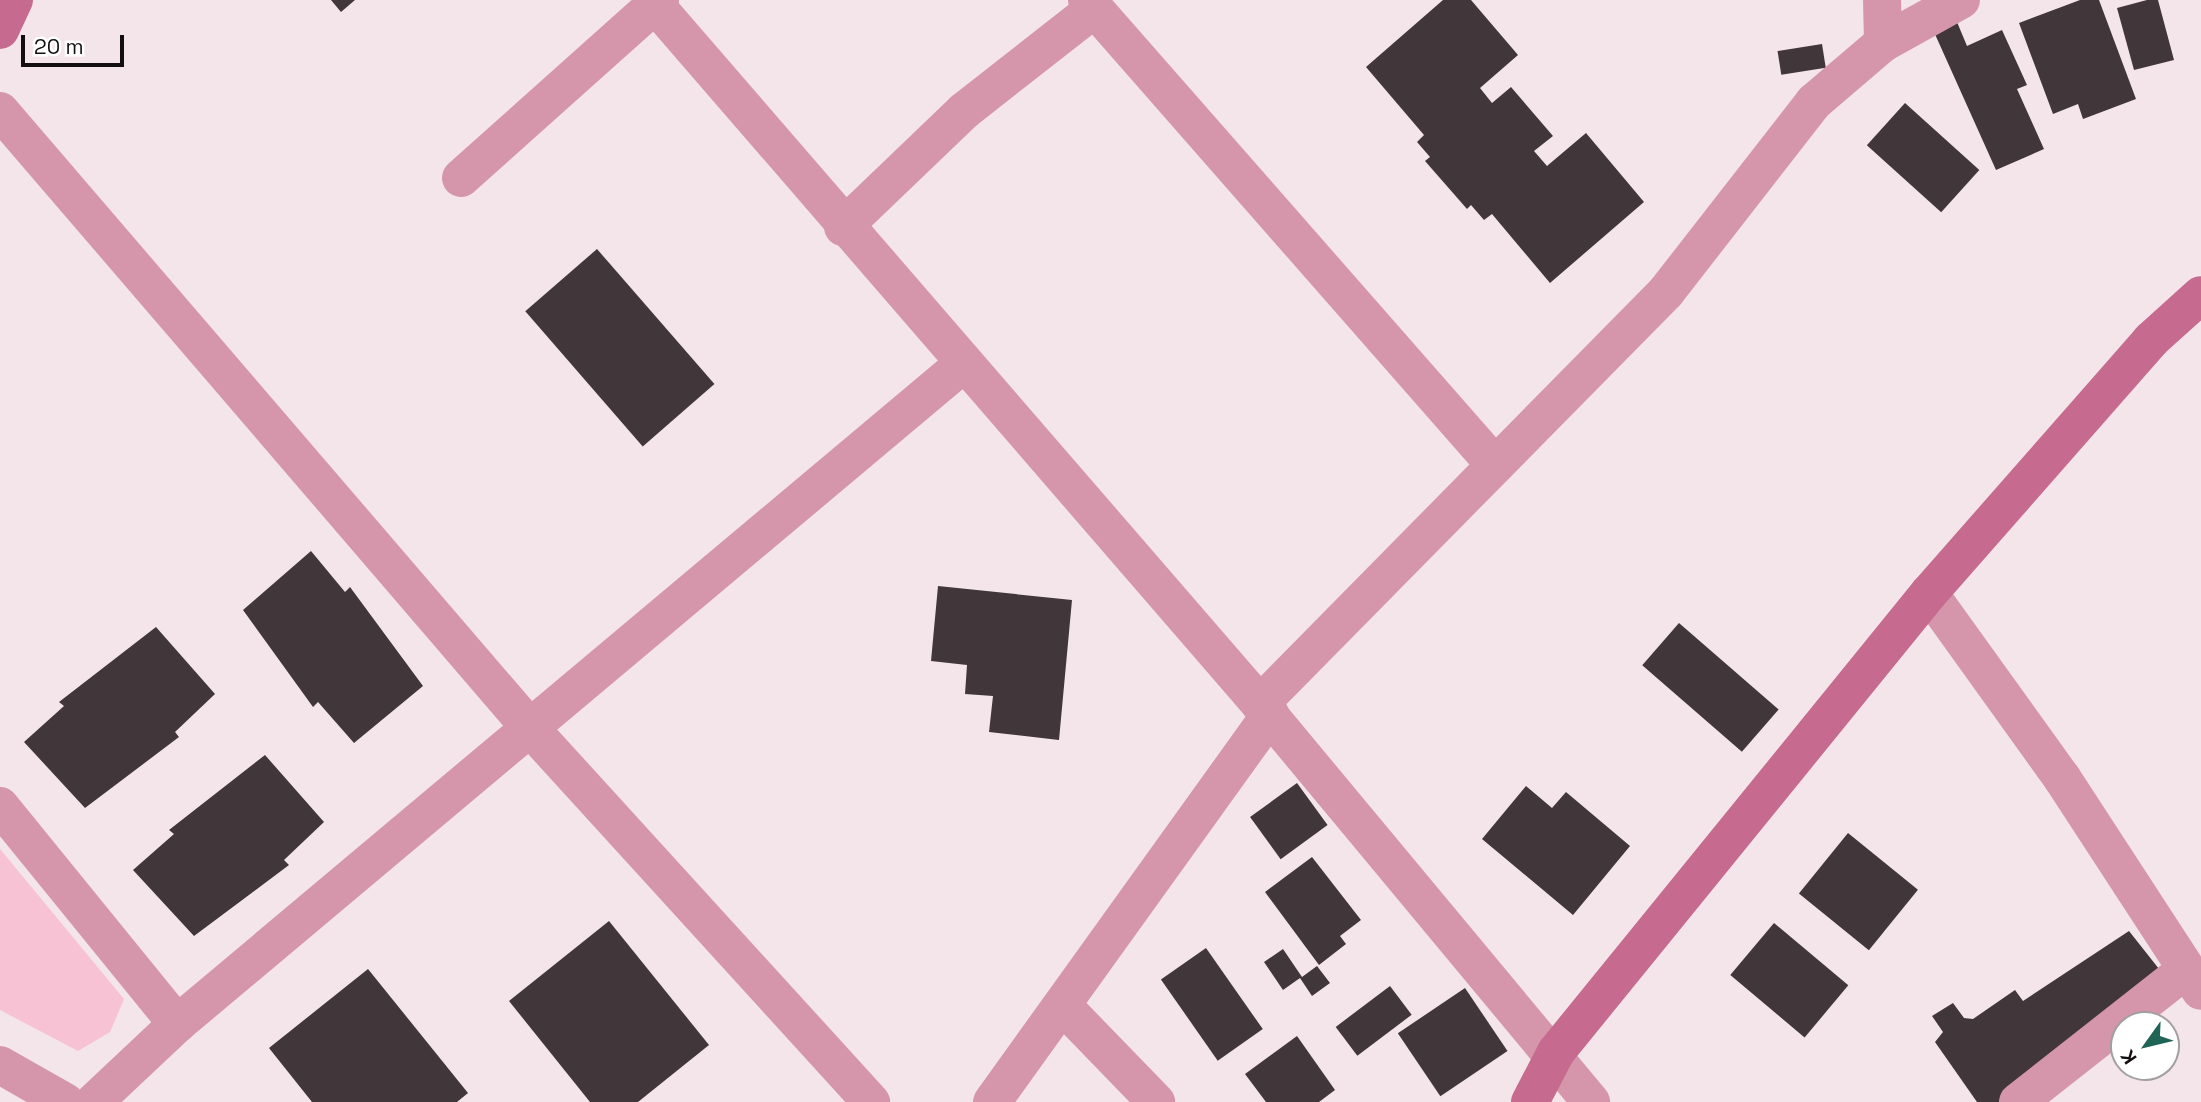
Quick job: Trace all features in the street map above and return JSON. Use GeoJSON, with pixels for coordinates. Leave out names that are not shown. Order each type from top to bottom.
{"type":"FeatureCollection","features":[{"type":"Feature","properties":{"kind":"main road"},"geometry":{"type":"LineString","coordinates":[[0,30],[14,0]]}},
{"type":"Feature","properties":{"kind":"main road"},"geometry":{"type":"LineString","coordinates":[[1530,1102],[1556,1052],[1929,593],[2151,340],[2201,295]]}},
{"type":"Feature","properties":{"kind":"street"},"geometry":{"type":"LineString","coordinates":[[1882,0],[1883,43]]}},
{"type":"Feature","properties":{"kind":"street"},"geometry":{"type":"LineString","coordinates":[[992,1102],[1063,1006],[1265,709],[1495,465],[1666,292],[1814,102],[1883,43],[1961,0]]}},
{"type":"Feature","properties":{"kind":"street"},"geometry":{"type":"LineString","coordinates":[[461,178],[656,2],[843,227],[1265,709],[1556,1052],[1591,1102]]}},
{"type":"Feature","properties":{"kind":"street"},"geometry":{"type":"LineString","coordinates":[[843,227],[964,111],[1091,5],[1495,465]]}},
{"type":"Feature","properties":{"kind":"street"},"geometry":{"type":"LineString","coordinates":[[0,111],[531,729],[871,1102]]}},
{"type":"Feature","properties":{"kind":"street"},"geometry":{"type":"LineString","coordinates":[[94,1102],[177,1024],[962,365]]}},
{"type":"Feature","properties":{"kind":"street"},"geometry":{"type":"LineString","coordinates":[[1929,593],[2063,778],[2193,980],[2018,1102]]}},
{"type":"Feature","properties":{"kind":"street"},"geometry":{"type":"LineString","coordinates":[[0,806],[177,1024]]}},
{"type":"Feature","properties":{"kind":"street"},"geometry":{"type":"LineString","coordinates":[[1063,1006],[1156,1102]]}},
{"type":"Feature","properties":{"kind":"street"},"geometry":{"type":"LineString","coordinates":[[0,1065],[65,1102]]}},
{"type":"Feature","properties":{"kind":"shaded area"},"geometry":{"type":"Polygon","coordinates":[[[0,849],[124,999],[110,1032],[78,1051],[0,1010],[0,849]]]}},
{"type":"Feature","properties":{"kind":"building"},"geometry":{"type":"Polygon","coordinates":[[[331,0],[355,0],[341,12],[331,0]]]}},
{"type":"Feature","properties":{"kind":"building"},"geometry":{"type":"Polygon","coordinates":[[[1443,0],[1471,0],[1518,55],[1480,88],[1492,103],[1511,87],[1553,136],[1534,151],[1547,166],[1586,133],[1644,202],[1550,283],[1492,214],[1484,220],[1471,205],[1467,209],[1425,161],[1430,157],[1417,142],[1424,135],[1366,67],[1443,0]]]}},
{"type":"Feature","properties":{"kind":"building"},"geometry":{"type":"Polygon","coordinates":[[[2080,0],[2099,0],[2136,99],[2083,119],[2078,104],[2053,114],[2019,23],[2080,0]]]}},
{"type":"Feature","properties":{"kind":"building"},"geometry":{"type":"Polygon","coordinates":[[[2147,0],[2158,0],[2174,60],[2134,70],[2117,8],[2147,0]]]}},
{"type":"Feature","properties":{"kind":"building"},"geometry":{"type":"Polygon","coordinates":[[[1957,22],[1967,46],[2002,30],[2027,85],[2017,89],[2044,149],[1996,170],[1934,32],[1957,22]]]}},
{"type":"Feature","properties":{"kind":"building"},"geometry":{"type":"Polygon","coordinates":[[[1822,44],[1826,68],[1781,75],[1778,51],[1822,44]]]}},
{"type":"Feature","properties":{"kind":"building"},"geometry":{"type":"Polygon","coordinates":[[[1905,103],[1979,170],[1941,212],[1867,145],[1905,103]]]}},
{"type":"Feature","properties":{"kind":"building"},"geometry":{"type":"Polygon","coordinates":[[[597,249],[714,384],[643,446],[525,311],[597,249]]]}},
{"type":"Feature","properties":{"kind":"building"},"geometry":{"type":"Polygon","coordinates":[[[311,551],[345,592],[350,587],[423,686],[354,743],[318,702],[313,707],[243,610],[311,551]]]}},
{"type":"Feature","properties":{"kind":"building"},"geometry":{"type":"Polygon","coordinates":[[[938,586],[1072,600],[1059,740],[989,732],[993,696],[965,694],[967,665],[931,661],[938,586]]]}},
{"type":"Feature","properties":{"kind":"building"},"geometry":{"type":"Polygon","coordinates":[[[1679,623],[1779,710],[1742,752],[1642,665],[1679,623]]]}},
{"type":"Feature","properties":{"kind":"building"},"geometry":{"type":"Polygon","coordinates":[[[156,627],[215,694],[175,732],[179,737],[85,808],[24,742],[64,706],[59,702],[156,627]]]}},
{"type":"Feature","properties":{"kind":"building"},"geometry":{"type":"Polygon","coordinates":[[[265,755],[324,822],[284,860],[289,865],[194,936],[133,870],[174,834],[169,830],[265,755]]]}},
{"type":"Feature","properties":{"kind":"building"},"geometry":{"type":"Polygon","coordinates":[[[1297,783],[1328,825],[1281,859],[1250,817],[1297,783]]]}},
{"type":"Feature","properties":{"kind":"building"},"geometry":{"type":"Polygon","coordinates":[[[1526,786],[1552,808],[1566,792],[1630,846],[1573,915],[1482,839],[1526,786]]]}},
{"type":"Feature","properties":{"kind":"building"},"geometry":{"type":"Polygon","coordinates":[[[1848,833],[1918,890],[1869,950],[1799,894],[1848,833]]]}},
{"type":"Feature","properties":{"kind":"building"},"geometry":{"type":"Polygon","coordinates":[[[1312,857],[1361,920],[1340,936],[1346,944],[1319,965],[1265,892],[1312,857]]]}},
{"type":"Feature","properties":{"kind":"building"},"geometry":{"type":"Polygon","coordinates":[[[609,921],[709,1045],[638,1102],[590,1102],[509,1001],[609,921]]]}},
{"type":"Feature","properties":{"kind":"building"},"geometry":{"type":"Polygon","coordinates":[[[1774,923],[1848,985],[1805,1037],[1730,975],[1774,923]]]}},
{"type":"Feature","properties":{"kind":"building"},"geometry":{"type":"Polygon","coordinates":[[[2129,931],[2163,974],[2118,1011],[2110,1011],[2110,1017],[2006,1102],[1977,1102],[1935,1042],[1943,1032],[1932,1016],[1953,1003],[1964,1018],[1973,1019],[2015,990],[2023,1001],[2129,931]]]}},
{"type":"Feature","properties":{"kind":"building"},"geometry":{"type":"Polygon","coordinates":[[[1206,948],[1263,1029],[1218,1061],[1161,980],[1206,948]]]}},
{"type":"Feature","properties":{"kind":"building"},"geometry":{"type":"Polygon","coordinates":[[[1283,949],[1302,977],[1317,966],[1330,983],[1312,996],[1300,978],[1283,990],[1264,962],[1283,949]]]}},
{"type":"Feature","properties":{"kind":"building"},"geometry":{"type":"Polygon","coordinates":[[[368,969],[468,1093],[457,1102],[312,1102],[269,1048],[368,969]]]}},
{"type":"Feature","properties":{"kind":"building"},"geometry":{"type":"Polygon","coordinates":[[[1390,986],[1412,1015],[1357,1056],[1336,1027],[1390,986]]]}},
{"type":"Feature","properties":{"kind":"building"},"geometry":{"type":"Polygon","coordinates":[[[1465,988],[1507,1051],[1440,1096],[1398,1033],[1465,988]]]}},
{"type":"Feature","properties":{"kind":"building"},"geometry":{"type":"Polygon","coordinates":[[[1297,1036],[1335,1090],[1319,1102],[1266,1102],[1245,1074],[1297,1036]]]}}]}
